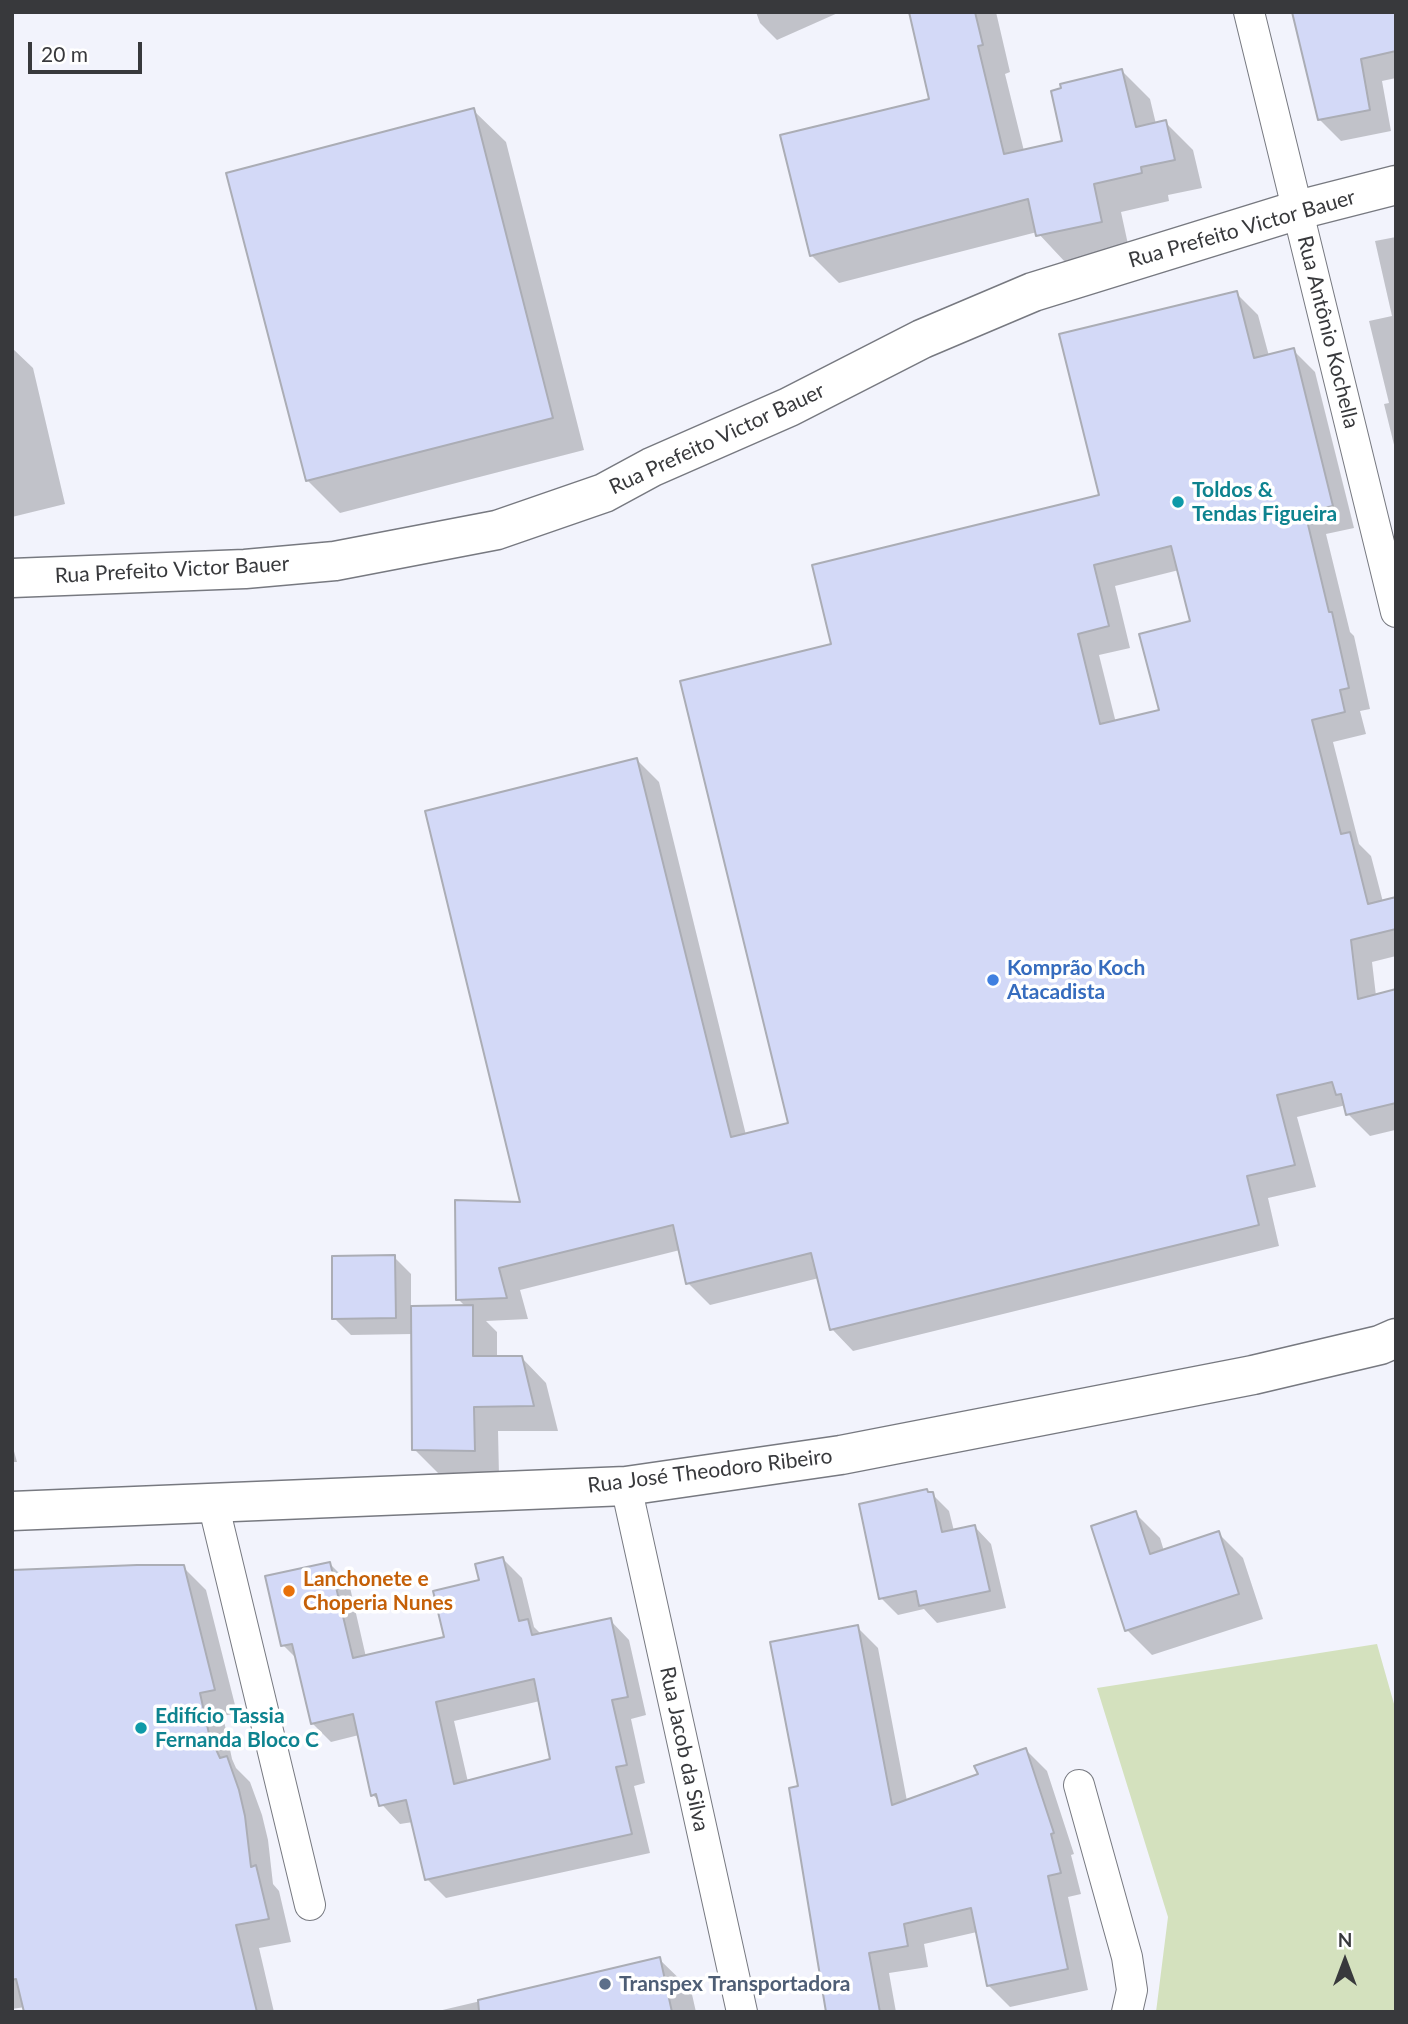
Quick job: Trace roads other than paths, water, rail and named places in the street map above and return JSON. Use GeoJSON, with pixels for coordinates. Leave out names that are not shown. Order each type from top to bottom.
{"type":"FeatureCollection","features":[{"type":"Feature","properties":{"kind":"main road","name":"Rua Prefeito Victor Bauer"},"geometry":{"type":"LineString","coordinates":[[12,578],[245,569],[335,561],[497,530],[604,493],[652,467],[789,407],[922,339],[1033,292],[1298,210],[1396,185]]}},
{"type":"Feature","properties":{"kind":"main road","name":"Rua José Theodoro Ribeiro"},"geometry":{"type":"LineString","coordinates":[[12,1511],[626,1486],[855,1453],[1253,1375],[1380,1345],[1396,1338]]}},
{"type":"Feature","properties":{"kind":"street","name":"Rua Antônio Kochella"},"geometry":{"type":"LineString","coordinates":[[1249,12],[1395,602]]}},
{"type":"Feature","properties":{"kind":"street","name":"Rua Jacob da Silva"},"geometry":{"type":"LineString","coordinates":[[626,1486],[742,2012]]}},
{"type":"Feature","properties":{"kind":"street"},"geometry":{"type":"LineString","coordinates":[[213,1503],[310,1905]]}},
{"type":"Feature","properties":{"kind":"street"},"geometry":{"type":"LineString","coordinates":[[1079,1785],[1127,1957],[1132,1990],[1127,2012]]}},
{"type":"Feature","properties":{"kind":"place","name":"Toldos & Tendas Figueira"},"geometry":{"type":"Point","coordinates":[1178,502]}},
{"type":"Feature","properties":{"kind":"place","name":"Komprão Koch Atacadista"},"geometry":{"type":"Point","coordinates":[993,980]}},
{"type":"Feature","properties":{"kind":"place","name":"Lanchonete e Choperia Nunes"},"geometry":{"type":"Point","coordinates":[289,1591]}},
{"type":"Feature","properties":{"kind":"place","name":"Edifício Tassia Fernanda Bloco C"},"geometry":{"type":"Point","coordinates":[141,1728]}},
{"type":"Feature","properties":{"kind":"place","name":"Transpex Transportadora"},"geometry":{"type":"Point","coordinates":[605,1984]}}]}
